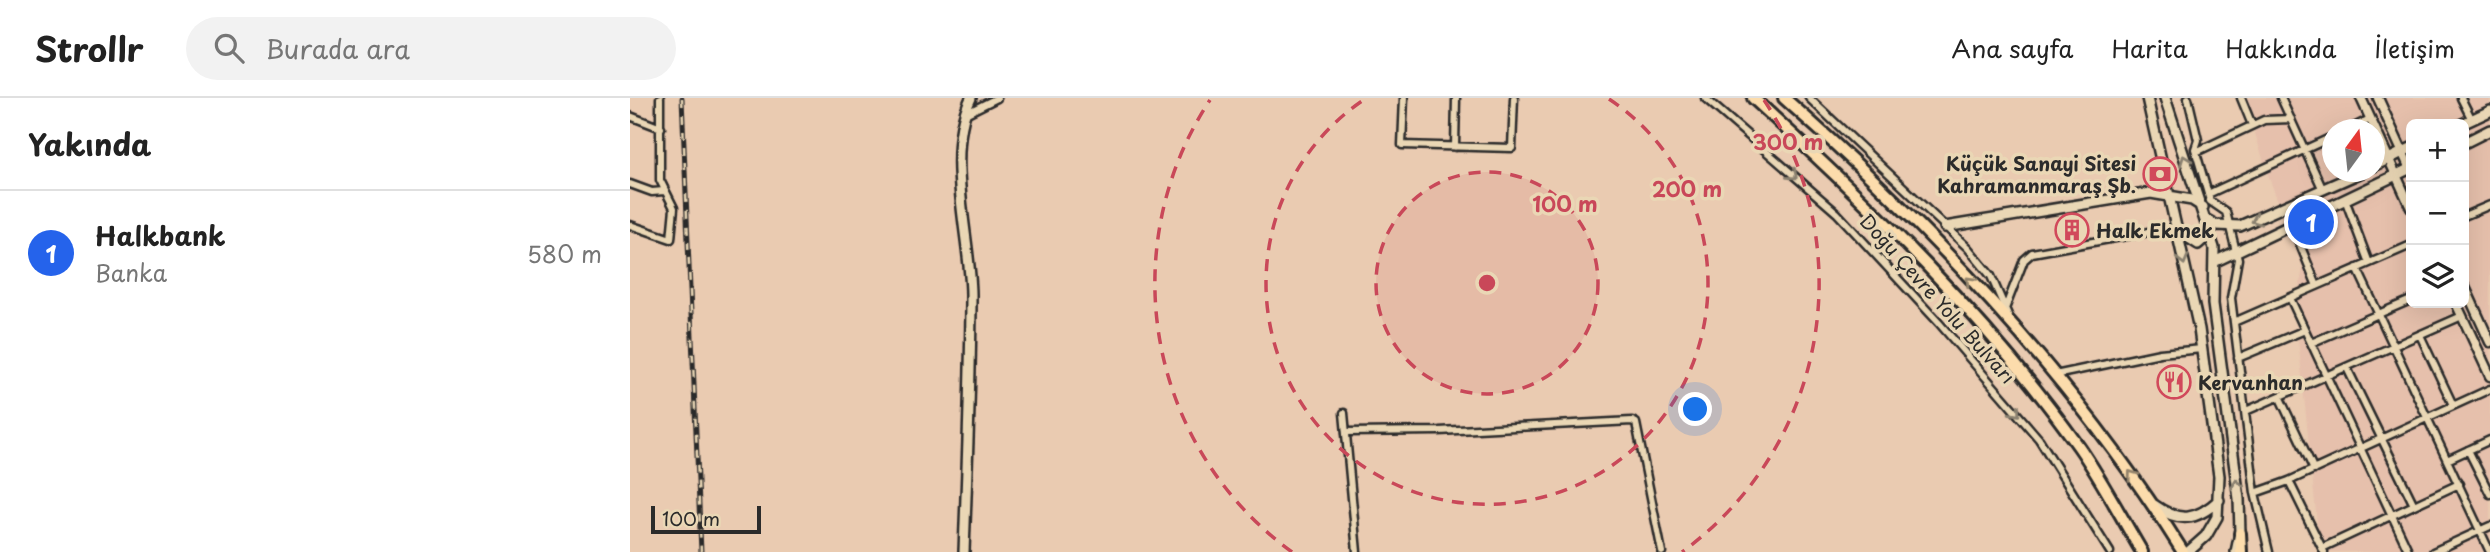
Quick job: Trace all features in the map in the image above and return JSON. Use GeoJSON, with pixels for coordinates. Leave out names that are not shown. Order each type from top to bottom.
{"type":"FeatureCollection","features":[{"type":"Feature","properties":{"kind":"highway","name":"Doğu Çevre Yolu Bulvarı"},"geometry":{"type":"LineString","coordinates":[[1753,98],[1864,201],[1985,330],[2081,450],[2142,552]]}},
{"type":"Feature","properties":{"kind":"highway","name":"Doğu Çevre Yolu Bulvarı"},"geometry":{"type":"LineString","coordinates":[[1784,98],[1871,178],[2014,329],[2152,503],[2185,552]]}},
{"type":"Feature","properties":{"kind":"highway"},"geometry":{"type":"LineString","coordinates":[[2238,552],[2240,533]]}},
{"type":"Feature","properties":{"kind":"main road"},"geometry":{"type":"LineString","coordinates":[[964,552],[971,292],[959,146],[963,114],[971,98]]}},
{"type":"Feature","properties":{"kind":"main road"},"geometry":{"type":"LineString","coordinates":[[2147,98],[2171,197],[2175,229],[2202,349],[2219,500],[2213,526],[2185,552]]}},
{"type":"Feature","properties":{"kind":"main road"},"geometry":{"type":"LineString","coordinates":[[2165,98],[2203,207],[2214,248],[2213,304],[2240,533]]}},
{"type":"Feature","properties":{"kind":"main road"},"geometry":{"type":"LineString","coordinates":[[2469,121],[2490,111]]}},
{"type":"Feature","properties":{"kind":"main road"},"geometry":{"type":"LineString","coordinates":[[2469,140],[2490,130]]}},
{"type":"Feature","properties":{"kind":"main road"},"geometry":{"type":"LineString","coordinates":[[2385,161],[2406,150]]}},
{"type":"Feature","properties":{"kind":"main road"},"geometry":{"type":"LineString","coordinates":[[2214,262],[2406,171]]}},
{"type":"Feature","properties":{"kind":"main road"},"geometry":{"type":"LineString","coordinates":[[2207,220],[2229,228],[2240,226],[2340,182]]}},
{"type":"Feature","properties":{"kind":"main road"},"geometry":{"type":"LineString","coordinates":[[1945,227],[2151,193],[2192,200],[2203,207]]}},
{"type":"Feature","properties":{"kind":"main road"},"geometry":{"type":"LineString","coordinates":[[2175,229],[2193,244],[2203,243],[2207,236],[2207,220]]}},
{"type":"Feature","properties":{"kind":"main road"},"geometry":{"type":"LineString","coordinates":[[2152,503],[2168,515],[2184,519],[2203,514],[2219,500]]}},
{"type":"Feature","properties":{"kind":"street"},"geometry":{"type":"LineString","coordinates":[[630,225],[671,239],[674,208],[660,180],[660,98]]}},
{"type":"Feature","properties":{"kind":"street"},"geometry":{"type":"LineString","coordinates":[[963,114],[998,98]]}},
{"type":"Feature","properties":{"kind":"street"},"geometry":{"type":"LineString","coordinates":[[1404,98],[1402,145],[1512,148],[1514,98]]}},
{"type":"Feature","properties":{"kind":"street"},"geometry":{"type":"LineString","coordinates":[[1455,147],[1456,98]]}},
{"type":"Feature","properties":{"kind":"street","name":"Doğu Çevre Yolu Bulvarı"},"geometry":{"type":"LineString","coordinates":[[1705,98],[1837,213],[1939,323],[2039,439],[2110,552]]}},
{"type":"Feature","properties":{"kind":"street"},"geometry":{"type":"LineString","coordinates":[[1809,98],[1945,227],[1991,276],[2014,329]]}},
{"type":"Feature","properties":{"kind":"street"},"geometry":{"type":"LineString","coordinates":[[2188,98],[2198,140],[2196,152],[2210,201],[2226,212],[2238,259],[2231,298],[2255,493],[2269,552]]}},
{"type":"Feature","properties":{"kind":"street"},"geometry":{"type":"LineString","coordinates":[[2241,98],[2252,125]]}},
{"type":"Feature","properties":{"kind":"street"},"geometry":{"type":"LineString","coordinates":[[2281,98],[2323,190]]}},
{"type":"Feature","properties":{"kind":"street"},"geometry":{"type":"LineString","coordinates":[[2361,98],[2370,119]]}},
{"type":"Feature","properties":{"kind":"street"},"geometry":{"type":"LineString","coordinates":[[2378,98],[2406,148]]}},
{"type":"Feature","properties":{"kind":"street"},"geometry":{"type":"LineString","coordinates":[[2461,98],[2466,119]]}},
{"type":"Feature","properties":{"kind":"street"},"geometry":{"type":"LineString","coordinates":[[630,116],[661,128]]}},
{"type":"Feature","properties":{"kind":"street"},"geometry":{"type":"LineString","coordinates":[[2196,152],[2264,120],[2291,119]]}},
{"type":"Feature","properties":{"kind":"street"},"geometry":{"type":"LineString","coordinates":[[2208,194],[2322,142]]}},
{"type":"Feature","properties":{"kind":"street"},"geometry":{"type":"LineString","coordinates":[[2385,152],[2406,197]]}},
{"type":"Feature","properties":{"kind":"street"},"geometry":{"type":"LineString","coordinates":[[630,184],[652,192],[664,191]]}},
{"type":"Feature","properties":{"kind":"street"},"geometry":{"type":"LineString","coordinates":[[2345,200],[2369,263]]}},
{"type":"Feature","properties":{"kind":"street"},"geometry":{"type":"LineString","coordinates":[[2469,214],[2490,205]]}},
{"type":"Feature","properties":{"kind":"street"},"geometry":{"type":"LineString","coordinates":[[2292,225],[2317,286]]}},
{"type":"Feature","properties":{"kind":"street"},"geometry":{"type":"LineString","coordinates":[[2005,309],[2024,260],[2032,253],[2154,231]]}},
{"type":"Feature","properties":{"kind":"street"},"geometry":{"type":"LineString","coordinates":[[2234,322],[2406,247]]}},
{"type":"Feature","properties":{"kind":"street"},"geometry":{"type":"LineString","coordinates":[[2357,268],[2490,552]]}},
{"type":"Feature","properties":{"kind":"street"},"geometry":{"type":"LineString","coordinates":[[2469,296],[2490,342]]}},
{"type":"Feature","properties":{"kind":"street"},"geometry":{"type":"LineString","coordinates":[[2290,298],[2409,552]]}},
{"type":"Feature","properties":{"kind":"street"},"geometry":{"type":"LineString","coordinates":[[2311,343],[2406,302]]}},
{"type":"Feature","properties":{"kind":"street"},"geometry":{"type":"LineString","coordinates":[[2458,308],[2490,376]]}},
{"type":"Feature","properties":{"kind":"street"},"geometry":{"type":"LineString","coordinates":[[2246,411],[2462,316]]}},
{"type":"Feature","properties":{"kind":"street"},"geometry":{"type":"LineString","coordinates":[[2238,358],[2305,330]]}},
{"type":"Feature","properties":{"kind":"street"},"geometry":{"type":"LineString","coordinates":[[2420,335],[2453,405]]}},
{"type":"Feature","properties":{"kind":"street"},"geometry":{"type":"LineString","coordinates":[[2053,376],[2160,353],[2202,349]]}},
{"type":"Feature","properties":{"kind":"street"},"geometry":{"type":"LineString","coordinates":[[2347,368],[2414,505]]}},
{"type":"Feature","properties":{"kind":"street"},"geometry":{"type":"LineString","coordinates":[[2255,493],[2314,470],[2490,388]]}},
{"type":"Feature","properties":{"kind":"street"},"geometry":{"type":"LineString","coordinates":[[2280,398],[2314,470]]}},
{"type":"Feature","properties":{"kind":"street"},"geometry":{"type":"LineString","coordinates":[[1344,413],[1357,552]]}},
{"type":"Feature","properties":{"kind":"street"},"geometry":{"type":"LineString","coordinates":[[1346,432],[1439,431],[1632,421],[1636,423],[1662,552]]}},
{"type":"Feature","properties":{"kind":"street"},"geometry":{"type":"LineString","coordinates":[[2447,460],[2490,440]]}},
{"type":"Feature","properties":{"kind":"street"},"geometry":{"type":"LineString","coordinates":[[2468,450],[2490,494]]}},
{"type":"Feature","properties":{"kind":"street"},"geometry":{"type":"LineString","coordinates":[[2289,481],[2323,550],[2459,484]]}},
{"type":"Feature","properties":{"kind":"street"},"geometry":{"type":"LineString","coordinates":[[2433,552],[2490,526]]}},
{"type":"Feature","properties":{"kind":"shaded area"},"geometry":{"type":"Polygon","coordinates":[[[2244,98],[2490,98],[2490,552],[2320,552],[2295,309],[2303,268],[2268,175],[2244,98]]]}},
{"type":"Feature","properties":{"kind":"railway"},"geometry":{"type":"LineString","coordinates":[[682,98],[701,552]]}},
{"type":"Feature","properties":{"kind":"place","name":"Küçük Sanayi Sitesi Kahramanmaraş Şb."},"geometry":{"type":"Point","coordinates":[2160,174]}},
{"type":"Feature","properties":{"kind":"place","name":"Halkbank"},"geometry":{"type":"Point","coordinates":[2311,222]}},
{"type":"Feature","properties":{"kind":"place","name":"Halk Ekmek"},"geometry":{"type":"Point","coordinates":[2072,230]}},
{"type":"Feature","properties":{"kind":"place","name":"Kervanhan"},"geometry":{"type":"Point","coordinates":[2174,382]}}]}
